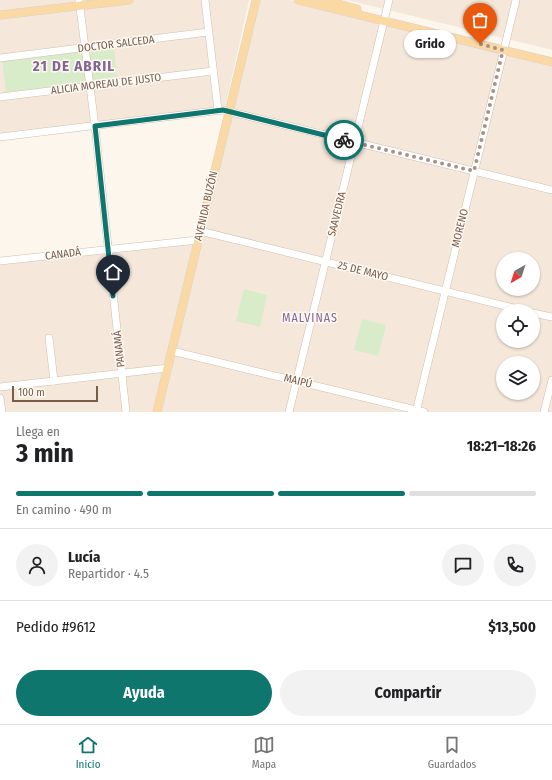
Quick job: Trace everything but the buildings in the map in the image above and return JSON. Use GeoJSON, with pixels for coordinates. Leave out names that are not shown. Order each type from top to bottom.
{"type":"FeatureCollection","features":[{"type":"Feature","properties":{"kind":"main road"},"geometry":{"type":"LineString","coordinates":[[0,15],[80,3],[130,0]]}},
{"type":"Feature","properties":{"kind":"main road","name":"AVENIDA BUZÓN"},"geometry":{"type":"LineString","coordinates":[[157,412],[256,0]]}},
{"type":"Feature","properties":{"kind":"main road"},"geometry":{"type":"LineString","coordinates":[[298,0],[385,18],[504,47],[552,56]]}},
{"type":"Feature","properties":{"kind":"main road"},"geometry":{"type":"LineString","coordinates":[[323,0],[385,18]]}},
{"type":"Feature","properties":{"kind":"main road"},"geometry":{"type":"LineString","coordinates":[[504,47],[552,62]]}},
{"type":"Feature","properties":{"kind":"street"},"geometry":{"type":"LineString","coordinates":[[205,0],[218,110]]}},
{"type":"Feature","properties":{"kind":"street","name":"SAAVEDRA"},"geometry":{"type":"LineString","coordinates":[[289,412],[389,0]]}},
{"type":"Feature","properties":{"kind":"street","name":"MORENO"},"geometry":{"type":"LineString","coordinates":[[416,411],[516,0]]}},
{"type":"Feature","properties":{"kind":"street","name":"PANAMÁ"},"geometry":{"type":"LineString","coordinates":[[80,3],[126,412]]}},
{"type":"Feature","properties":{"kind":"street","name":"DOCTOR SALCEDA"},"geometry":{"type":"LineString","coordinates":[[0,58],[208,32]]}},
{"type":"Feature","properties":{"kind":"street","name":"ALICIA MOREAU DE JUSTO"},"geometry":{"type":"LineString","coordinates":[[0,97],[213,71]]}},
{"type":"Feature","properties":{"kind":"street"},"geometry":{"type":"LineString","coordinates":[[0,137],[218,110],[552,190]]}},
{"type":"Feature","properties":{"kind":"street","name":"25 DE MAYO"},"geometry":{"type":"LineString","coordinates":[[200,231],[498,304]]}},
{"type":"Feature","properties":{"kind":"street","name":"CANADÁ"},"geometry":{"type":"LineString","coordinates":[[0,261],[198,240]]}},
{"type":"Feature","properties":{"kind":"street"},"geometry":{"type":"LineString","coordinates":[[540,314],[552,317]]}},
{"type":"Feature","properties":{"kind":"street"},"geometry":{"type":"LineString","coordinates":[[50,338],[54,381]]}},
{"type":"Feature","properties":{"kind":"street","name":"MAIPÚ"},"geometry":{"type":"LineString","coordinates":[[172,351],[424,412]]}},
{"type":"Feature","properties":{"kind":"street"},"geometry":{"type":"LineString","coordinates":[[0,387],[168,368]]}},
{"type":"Feature","properties":{"kind":"street"},"geometry":{"type":"LineString","coordinates":[[544,412],[552,380]]}},
{"type":"Feature","properties":{"kind":"street"},"geometry":{"type":"LineString","coordinates":[[0,398],[2,412]]}},
{"type":"Feature","properties":{"kind":"shaded area"},"geometry":{"type":"Polygon","coordinates":[[[0,0],[249,0],[225,108],[0,134],[0,0]]]}},
{"type":"Feature","properties":{"kind":"shaded area"},"geometry":{"type":"Polygon","coordinates":[[[253,0],[289,0],[552,65],[552,412],[0,412],[0,265],[194,243],[253,0]]]}},
{"type":"Feature","properties":{"kind":"shaded area"},"geometry":{"type":"Polygon","coordinates":[[[347,0],[552,0],[552,50],[347,0]]]}},
{"type":"Feature","properties":{"kind":"green space"},"geometry":{"type":"Polygon","coordinates":[[[114,48],[117,79],[93,82],[89,51],[114,48]]]}},
{"type":"Feature","properties":{"kind":"green space"},"geometry":{"type":"Polygon","coordinates":[[[82,50],[86,83],[6,92],[2,60],[82,50]]]}},
{"type":"Feature","properties":{"kind":"green space"},"geometry":{"type":"Polygon","coordinates":[[[244,289],[267,295],[260,327],[236,321],[244,289]]]}},
{"type":"Feature","properties":{"kind":"green space"},"geometry":{"type":"Polygon","coordinates":[[[362,319],[386,325],[378,356],[354,350],[362,319]]]}},
{"type":"Feature","properties":{"kind":"way so far"},"geometry":{"type":"LineString","coordinates":[[344,140],[474,171],[503,50],[480,44]]}},
{"type":"Feature","properties":{"kind":"place","name":"Grido"},"geometry":{"type":"Point","coordinates":[480,44]}},
{"type":"Feature","properties":{"kind":"district","name":"21 DE ABRIL"},"geometry":{"type":"Point","coordinates":[74,66]}},
{"type":"Feature","properties":{"kind":"district","name":"MALVINAS"},"geometry":{"type":"Point","coordinates":[310,318]}},
{"type":"Feature","properties":{"kind":"route"},"geometry":{"type":"LineString","coordinates":[[113,296],[95,126],[223,110],[344,140]]}}]}
